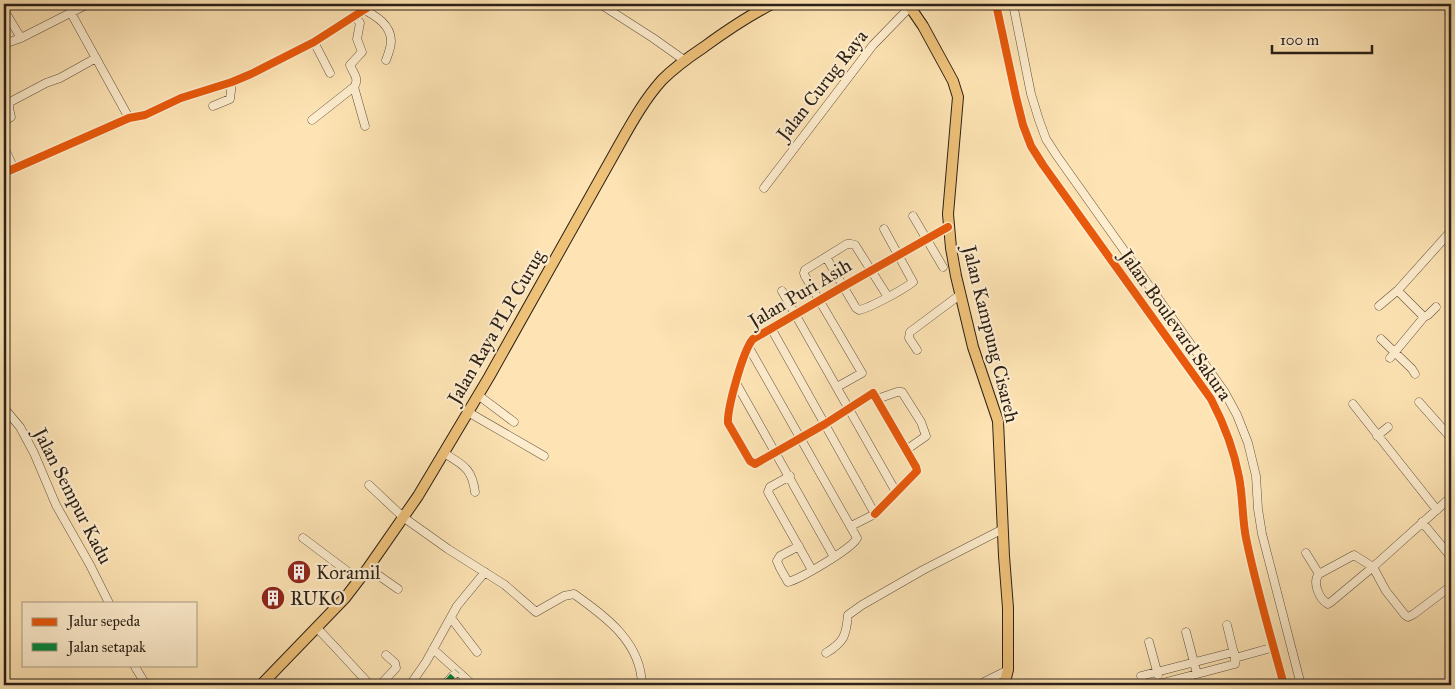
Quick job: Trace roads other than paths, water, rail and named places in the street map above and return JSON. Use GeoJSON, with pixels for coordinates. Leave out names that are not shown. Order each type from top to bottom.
{"type":"FeatureCollection","features":[{"type":"Feature","properties":{"kind":"main road","name":"Jalan Raya PLP Curug"},"geometry":{"type":"LineString","coordinates":[[261,685],[344,598],[368,568],[403,517],[478,395],[639,111],[662,80],[684,60],[737,24],[772,4]]}},
{"type":"Feature","properties":{"kind":"main road","name":"Jalan Kampung Cisareh"},"geometry":{"type":"LineString","coordinates":[[909,5],[923,26],[952,81],[958,97],[948,227],[954,262],[974,347],[998,421],[1008,608],[1008,670],[1004,685]]}},
{"type":"Feature","properties":{"kind":"street"},"geometry":{"type":"LineString","coordinates":[[4,44],[21,38],[88,4]]}},
{"type":"Feature","properties":{"kind":"street"},"geometry":{"type":"LineString","coordinates":[[4,173],[129,118],[145,115],[181,98],[232,82],[267,66],[314,42],[373,4]]}},
{"type":"Feature","properties":{"kind":"street"},"geometry":{"type":"LineString","coordinates":[[600,4],[684,60]]}},
{"type":"Feature","properties":{"kind":"street","name":"Jalan Boulevard Sakura"},"geometry":{"type":"LineString","coordinates":[[996,4],[1016,97],[1023,125],[1031,146],[1210,399],[1222,422],[1232,448],[1240,478],[1246,538],[1284,685]]}},
{"type":"Feature","properties":{"kind":"street","name":"Jalan Boulevard Sakura"},"geometry":{"type":"LineString","coordinates":[[1013,4],[1032,94],[1046,139],[1224,391],[1237,415],[1248,444],[1256,476],[1262,534],[1301,685]]}},
{"type":"Feature","properties":{"kind":"street","name":"Jalan Curug Raya"},"geometry":{"type":"LineString","coordinates":[[764,188],[873,45],[909,5]]}},
{"type":"Feature","properties":{"kind":"street"},"geometry":{"type":"LineString","coordinates":[[364,9],[384,23],[387,29],[391,44],[386,60]]}},
{"type":"Feature","properties":{"kind":"street"},"geometry":{"type":"LineString","coordinates":[[4,10],[21,38]]}},
{"type":"Feature","properties":{"kind":"street"},"geometry":{"type":"LineString","coordinates":[[71,13],[129,118]]}},
{"type":"Feature","properties":{"kind":"street"},"geometry":{"type":"LineString","coordinates":[[312,120],[354,87],[357,81],[350,65],[362,52],[357,38],[360,22],[354,15]]}},
{"type":"Feature","properties":{"kind":"street"},"geometry":{"type":"LineString","coordinates":[[314,42],[330,73]]}},
{"type":"Feature","properties":{"kind":"street"},"geometry":{"type":"LineString","coordinates":[[4,121],[10,117],[10,102],[96,58]]}},
{"type":"Feature","properties":{"kind":"street"},"geometry":{"type":"LineString","coordinates":[[213,106],[230,99],[232,82]]}},
{"type":"Feature","properties":{"kind":"street"},"geometry":{"type":"LineString","coordinates":[[354,87],[365,126]]}},
{"type":"Feature","properties":{"kind":"street"},"geometry":{"type":"LineString","coordinates":[[4,147],[14,169]]}},
{"type":"Feature","properties":{"kind":"street"},"geometry":{"type":"LineString","coordinates":[[913,216],[943,267]]}},
{"type":"Feature","properties":{"kind":"street","name":"Jalan Puri Asih"},"geometry":{"type":"LineString","coordinates":[[906,450],[926,436],[920,422],[901,391],[875,396],[849,409],[755,464],[750,461],[728,423],[736,383],[748,346],[753,339],[948,227]]}},
{"type":"Feature","properties":{"kind":"street"},"geometry":{"type":"LineString","coordinates":[[826,257],[854,305],[858,310],[864,309],[913,282],[884,229]]}},
{"type":"Feature","properties":{"kind":"street"},"geometry":{"type":"LineString","coordinates":[[1378,306],[1398,290],[1451,231]]}},
{"type":"Feature","properties":{"kind":"street"},"geometry":{"type":"LineString","coordinates":[[1102,247],[1115,237]]}},
{"type":"Feature","properties":{"kind":"street"},"geometry":{"type":"LineString","coordinates":[[837,387],[862,373],[804,273],[805,270],[847,244],[855,245],[888,296]]}},
{"type":"Feature","properties":{"kind":"street"},"geometry":{"type":"LineString","coordinates":[[1398,290],[1424,317]]}},
{"type":"Feature","properties":{"kind":"street"},"geometry":{"type":"LineString","coordinates":[[782,291],[896,492]]}},
{"type":"Feature","properties":{"kind":"street"},"geometry":{"type":"LineString","coordinates":[[916,350],[910,338],[910,332],[961,294]]}},
{"type":"Feature","properties":{"kind":"street"},"geometry":{"type":"LineString","coordinates":[[1393,355],[1424,317],[1436,307]]}},
{"type":"Feature","properties":{"kind":"street"},"geometry":{"type":"LineString","coordinates":[[771,328],[875,514]]}},
{"type":"Feature","properties":{"kind":"street"},"geometry":{"type":"LineString","coordinates":[[1381,339],[1393,355],[1412,368],[1415,374]]}},
{"type":"Feature","properties":{"kind":"street"},"geometry":{"type":"LineString","coordinates":[[748,346],[851,526],[857,540],[834,557],[789,582],[786,580],[777,560],[780,556],[799,546]]}},
{"type":"Feature","properties":{"kind":"street"},"geometry":{"type":"LineString","coordinates":[[736,383],[834,557]]}},
{"type":"Feature","properties":{"kind":"street"},"geometry":{"type":"LineString","coordinates":[[478,395],[514,422]]}},
{"type":"Feature","properties":{"kind":"street"},"geometry":{"type":"LineString","coordinates":[[851,526],[875,514],[918,471],[875,396]]}},
{"type":"Feature","properties":{"kind":"street"},"geometry":{"type":"LineString","coordinates":[[1418,402],[1451,438]]}},
{"type":"Feature","properties":{"kind":"street"},"geometry":{"type":"LineString","coordinates":[[1352,404],[1437,510]]}},
{"type":"Feature","properties":{"kind":"street","name":"Jalan Sempur Kadu"},"geometry":{"type":"LineString","coordinates":[[4,408],[23,434],[46,479],[56,505],[108,602]]}},
{"type":"Feature","properties":{"kind":"street"},"geometry":{"type":"LineString","coordinates":[[468,412],[544,456]]}},
{"type":"Feature","properties":{"kind":"street"},"geometry":{"type":"LineString","coordinates":[[1377,436],[1388,426]]}},
{"type":"Feature","properties":{"kind":"street"},"geometry":{"type":"LineString","coordinates":[[444,453],[463,465],[469,472],[473,478],[475,492]]}},
{"type":"Feature","properties":{"kind":"street"},"geometry":{"type":"LineString","coordinates":[[790,476],[770,487],[768,492],[812,570]]}},
{"type":"Feature","properties":{"kind":"street"},"geometry":{"type":"LineString","coordinates":[[369,485],[403,517],[448,549],[505,585],[536,612],[564,596],[574,594],[602,614],[624,636],[641,668],[642,685]]}},
{"type":"Feature","properties":{"kind":"street"},"geometry":{"type":"LineString","coordinates":[[1451,497],[1373,567],[1328,604],[1323,601],[1316,584],[1316,577],[1319,574],[1354,555],[1373,567],[1386,591],[1408,617],[1451,586]]}},
{"type":"Feature","properties":{"kind":"street"},"geometry":{"type":"LineString","coordinates":[[1422,522],[1451,557]]}},
{"type":"Feature","properties":{"kind":"street"},"geometry":{"type":"LineString","coordinates":[[826,653],[836,647],[843,639],[846,632],[848,615],[862,605],[932,565],[1003,529]]}},
{"type":"Feature","properties":{"kind":"street"},"geometry":{"type":"LineString","coordinates":[[303,538],[355,577],[357,581]]}},
{"type":"Feature","properties":{"kind":"street"},"geometry":{"type":"LineString","coordinates":[[1306,553],[1319,574]]}},
{"type":"Feature","properties":{"kind":"street"},"geometry":{"type":"LineString","coordinates":[[1252,561],[1267,556]]}},
{"type":"Feature","properties":{"kind":"street"},"geometry":{"type":"LineString","coordinates":[[368,568],[398,590]]}},
{"type":"Feature","properties":{"kind":"street"},"geometry":{"type":"LineString","coordinates":[[410,685],[426,662],[457,606],[485,572]]}},
{"type":"Feature","properties":{"kind":"street"},"geometry":{"type":"LineString","coordinates":[[451,618],[477,652]]}},
{"type":"Feature","properties":{"kind":"street"},"geometry":{"type":"LineString","coordinates":[[1149,642],[1157,672],[1157,685],[1234,665],[1236,662],[1227,625]]}},
{"type":"Feature","properties":{"kind":"street"},"geometry":{"type":"LineString","coordinates":[[317,628],[370,685]]}},
{"type":"Feature","properties":{"kind":"street"},"geometry":{"type":"LineString","coordinates":[[1186,632],[1197,674]]}},
{"type":"Feature","properties":{"kind":"street"},"geometry":{"type":"LineString","coordinates":[[1141,676],[1193,663],[1274,648]]}},
{"type":"Feature","properties":{"kind":"street"},"geometry":{"type":"LineString","coordinates":[[433,649],[473,685]]}},
{"type":"Feature","properties":{"kind":"street"},"geometry":{"type":"LineString","coordinates":[[380,685],[396,668],[395,663],[386,655]]}},
{"type":"Feature","properties":{"kind":"street"},"geometry":{"type":"LineString","coordinates":[[135,666],[146,685]]}},
{"type":"Feature","properties":{"kind":"street"},"geometry":{"type":"LineString","coordinates":[[978,685],[1008,670]]}},
{"type":"Feature","properties":{"kind":"street"},"geometry":{"type":"LineString","coordinates":[[451,685],[448,681],[457,671]]}},
{"type":"Feature","properties":{"kind":"place","name":"Koramil"},"geometry":{"type":"Point","coordinates":[299,572]}},
{"type":"Feature","properties":{"kind":"place","name":"RUKO"},"geometry":{"type":"Point","coordinates":[273,598]}}]}
